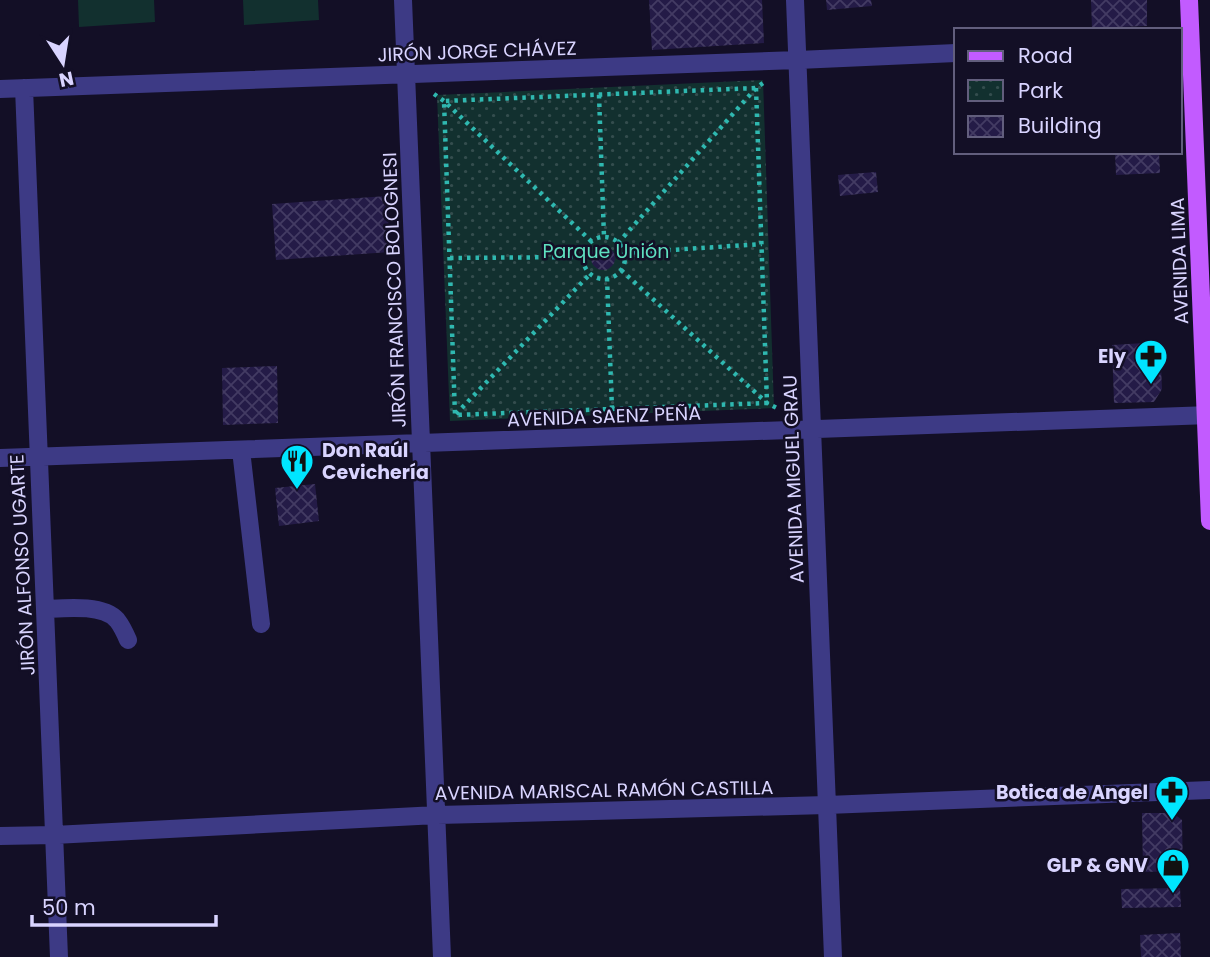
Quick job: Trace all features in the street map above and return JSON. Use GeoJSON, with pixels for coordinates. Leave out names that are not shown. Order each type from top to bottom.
{"type":"FeatureCollection","features":[{"type":"Feature","properties":{"kind":"main road","name":"AVENIDA LIMA"},"geometry":{"type":"LineString","coordinates":[[1189,0],[1186,42],[1208,415],[1210,521]]}},
{"type":"Feature","properties":{"kind":"street","name":"JIRÓN FRANCISCO BOLOGNESI"},"geometry":{"type":"LineString","coordinates":[[403,0],[442,957]]}},
{"type":"Feature","properties":{"kind":"street","name":"AVENIDA MIGUEL GRAU"},"geometry":{"type":"LineString","coordinates":[[795,0],[833,957]]}},
{"type":"Feature","properties":{"kind":"street","name":"JIRÓN JORGE CHÁVEZ"},"geometry":{"type":"LineString","coordinates":[[0,89],[954,53]]}},
{"type":"Feature","properties":{"kind":"street","name":"JIRÓN ALFONSO UGARTE"},"geometry":{"type":"LineString","coordinates":[[24,88],[59,957]]}},
{"type":"Feature","properties":{"kind":"street","name":"AVENIDA SAENZ PEÑA"},"geometry":{"type":"LineString","coordinates":[[0,458],[1208,415]]}},
{"type":"Feature","properties":{"kind":"street"},"geometry":{"type":"LineString","coordinates":[[241,450],[261,624]]}},
{"type":"Feature","properties":{"kind":"street"},"geometry":{"type":"LineString","coordinates":[[46,609],[106,611],[117,620],[128,640]]}},
{"type":"Feature","properties":{"kind":"street","name":"AVENIDA MARISCAL RAMÓN CASTILLA"},"geometry":{"type":"LineString","coordinates":[[0,836],[437,815],[827,805],[1210,790]]}},
{"type":"Feature","properties":{"kind":"path"},"geometry":{"type":"LineString","coordinates":[[406,74],[444,101],[592,242]]}},
{"type":"Feature","properties":{"kind":"path"},"geometry":{"type":"LineString","coordinates":[[618,243],[766,81]]}},
{"type":"Feature","properties":{"kind":"path"},"geometry":{"type":"LineString","coordinates":[[444,101],[756,89]]}},
{"type":"Feature","properties":{"kind":"path"},"geometry":{"type":"LineString","coordinates":[[756,89],[768,402]]}},
{"type":"Feature","properties":{"kind":"path"},"geometry":{"type":"LineString","coordinates":[[599,95],[604,237]]}},
{"type":"Feature","properties":{"kind":"path"},"geometry":{"type":"LineString","coordinates":[[444,101],[455,415]]}},
{"type":"Feature","properties":{"kind":"path"},"geometry":{"type":"LineString","coordinates":[[604,237],[618,243],[625,253],[621,270],[607,278],[591,273],[585,266],[587,247],[604,237]]}},
{"type":"Feature","properties":{"kind":"path"},"geometry":{"type":"LineString","coordinates":[[625,253],[762,244]]}},
{"type":"Feature","properties":{"kind":"path"},"geometry":{"type":"LineString","coordinates":[[450,258],[584,257]]}},
{"type":"Feature","properties":{"kind":"path"},"geometry":{"type":"LineString","coordinates":[[621,270],[779,409]]}},
{"type":"Feature","properties":{"kind":"path"},"geometry":{"type":"LineString","coordinates":[[421,443],[455,415],[591,273]]}},
{"type":"Feature","properties":{"kind":"path"},"geometry":{"type":"LineString","coordinates":[[607,278],[612,408]]}},
{"type":"Feature","properties":{"kind":"path"},"geometry":{"type":"LineString","coordinates":[[455,415],[768,402]]}},
{"type":"Feature","properties":{"kind":"green space"},"geometry":{"type":"Polygon","coordinates":[[[78,0],[154,0],[155,22],[79,27],[78,0]]]}},
{"type":"Feature","properties":{"kind":"green space"},"geometry":{"type":"Polygon","coordinates":[[[243,0],[318,0],[319,20],[244,25],[243,0]]]}},
{"type":"Feature","properties":{"kind":"green space","name":"Parque Unión"},"geometry":{"type":"Polygon","coordinates":[[[763,80],[774,408],[450,421],[437,95],[763,80]]]}},
{"type":"Feature","properties":{"kind":"building"},"geometry":{"type":"Polygon","coordinates":[[[649,0],[762,0],[764,43],[652,50],[649,0]]]}},
{"type":"Feature","properties":{"kind":"building"},"geometry":{"type":"Polygon","coordinates":[[[826,0],[871,0],[872,6],[827,10],[826,0]]]}},
{"type":"Feature","properties":{"kind":"building"},"geometry":{"type":"Polygon","coordinates":[[[1091,0],[1147,0],[1147,26],[1092,28],[1091,0]]]}},
{"type":"Feature","properties":{"kind":"building"},"geometry":{"type":"Polygon","coordinates":[[[1115,154],[1159,154],[1160,173],[1116,175],[1115,154]]]}},
{"type":"Feature","properties":{"kind":"building"},"geometry":{"type":"Polygon","coordinates":[[[876,172],[878,192],[840,196],[838,175],[876,172]]]}},
{"type":"Feature","properties":{"kind":"building"},"geometry":{"type":"Polygon","coordinates":[[[387,196],[390,252],[276,260],[272,204],[387,196]]]}},
{"type":"Feature","properties":{"kind":"building"},"geometry":{"type":"Polygon","coordinates":[[[603,246],[614,253],[615,258],[608,269],[603,270],[592,263],[591,258],[598,247],[603,246]]]}},
{"type":"Feature","properties":{"kind":"building"},"geometry":{"type":"Polygon","coordinates":[[[1160,342],[1162,389],[1154,402],[1114,403],[1112,345],[1160,342]]]}},
{"type":"Feature","properties":{"kind":"building"},"geometry":{"type":"Polygon","coordinates":[[[277,366],[278,423],[223,425],[222,368],[277,366]]]}},
{"type":"Feature","properties":{"kind":"building"},"geometry":{"type":"Polygon","coordinates":[[[315,484],[319,521],[279,526],[275,488],[315,484]]]}},
{"type":"Feature","properties":{"kind":"building"},"geometry":{"type":"Polygon","coordinates":[[[1142,813],[1173,813],[1182,820],[1183,871],[1143,872],[1142,813]]]}},
{"type":"Feature","properties":{"kind":"building"},"geometry":{"type":"Polygon","coordinates":[[[1180,888],[1181,907],[1122,908],[1121,889],[1180,888]]]}},
{"type":"Feature","properties":{"kind":"building"},"geometry":{"type":"Polygon","coordinates":[[[1180,933],[1181,957],[1141,957],[1140,935],[1180,933]]]}},
{"type":"Feature","properties":{"kind":"place","name":"Ely"},"geometry":{"type":"Point","coordinates":[1151,386]}},
{"type":"Feature","properties":{"kind":"place","name":"Don Raúl Cevichería"},"geometry":{"type":"Point","coordinates":[297,491]}},
{"type":"Feature","properties":{"kind":"place","name":"Botica de Angel"},"geometry":{"type":"Point","coordinates":[1172,822]}},
{"type":"Feature","properties":{"kind":"place","name":"GLP & GNV"},"geometry":{"type":"Point","coordinates":[1173,895]}}]}
